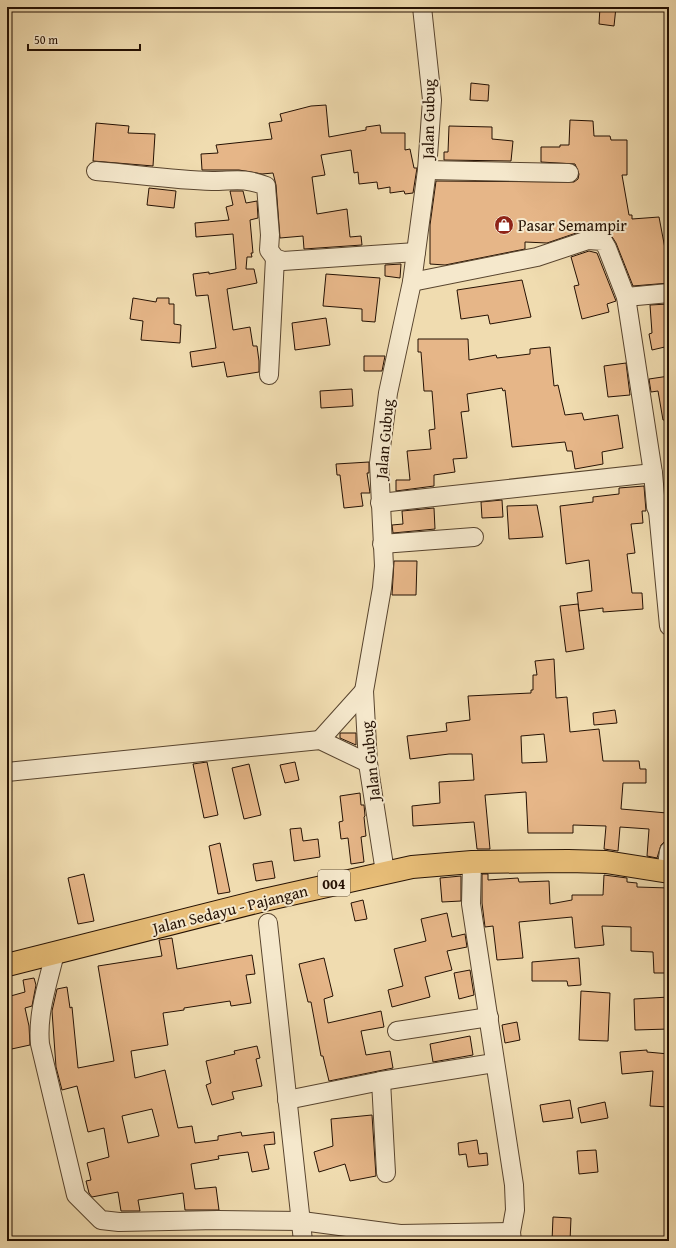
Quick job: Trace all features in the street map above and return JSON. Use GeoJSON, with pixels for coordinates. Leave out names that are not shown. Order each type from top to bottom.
{"type":"FeatureCollection","features":[{"type":"Feature","properties":{"kind":"main road","name":"Jalan Sedayu - Pajangan"},"geometry":{"type":"LineString","coordinates":[[7,965],[264,900],[384,872],[412,867],[472,862],[568,860],[668,865]]}},
{"type":"Feature","properties":{"kind":"street","name":"Jalan Gubug"},"geometry":{"type":"LineString","coordinates":[[384,872],[368,763],[364,691],[382,588],[384,566],[379,463],[388,393],[412,282],[426,170],[432,100],[422,7]]}},
{"type":"Feature","properties":{"kind":"street"},"geometry":{"type":"LineString","coordinates":[[426,170],[569,173]]}},
{"type":"Feature","properties":{"kind":"street"},"geometry":{"type":"LineString","coordinates":[[96,171],[212,181],[239,179],[254,181],[266,186],[270,235],[269,250],[275,258],[283,261],[416,252]]}},
{"type":"Feature","properties":{"kind":"street"},"geometry":{"type":"LineString","coordinates":[[412,282],[537,257],[588,240],[603,241],[626,297],[653,473],[656,507],[664,516],[669,626]]}},
{"type":"Feature","properties":{"kind":"street"},"geometry":{"type":"LineString","coordinates":[[269,375],[275,258]]}},
{"type":"Feature","properties":{"kind":"street"},"geometry":{"type":"LineString","coordinates":[[626,297],[669,293]]}},
{"type":"Feature","properties":{"kind":"street"},"geometry":{"type":"LineString","coordinates":[[380,504],[653,473]]}},
{"type":"Feature","properties":{"kind":"street"},"geometry":{"type":"LineString","coordinates":[[382,544],[474,537]]}},
{"type":"Feature","properties":{"kind":"street"},"geometry":{"type":"LineString","coordinates":[[320,740],[364,691]]}},
{"type":"Feature","properties":{"kind":"street"},"geometry":{"type":"LineString","coordinates":[[7,772],[320,740],[368,763]]}},
{"type":"Feature","properties":{"kind":"street"},"geometry":{"type":"LineString","coordinates":[[55,953],[41,1014],[39,1029],[40,1044],[76,1195],[101,1220],[119,1222],[218,1220],[302,1221],[400,1234],[511,1236],[515,1210],[514,1185],[494,1063],[489,1017],[471,904],[472,862]]}},
{"type":"Feature","properties":{"kind":"street"},"geometry":{"type":"LineString","coordinates":[[268,923],[302,1221],[302,1241]]}},
{"type":"Feature","properties":{"kind":"street"},"geometry":{"type":"LineString","coordinates":[[397,1031],[489,1017]]}},
{"type":"Feature","properties":{"kind":"street"},"geometry":{"type":"LineString","coordinates":[[287,1100],[381,1081],[494,1063]]}},
{"type":"Feature","properties":{"kind":"street"},"geometry":{"type":"LineString","coordinates":[[381,1081],[386,1173]]}},
{"type":"Feature","properties":{"kind":"building"},"geometry":{"type":"Polygon","coordinates":[[[600,7],[616,7],[614,26],[599,24],[600,7]]]}},
{"type":"Feature","properties":{"kind":"building"},"geometry":{"type":"Polygon","coordinates":[[[471,83],[489,85],[488,101],[470,100],[471,83]]]}},
{"type":"Feature","properties":{"kind":"building"},"geometry":{"type":"Polygon","coordinates":[[[326,105],[329,137],[366,130],[366,127],[380,125],[381,133],[405,133],[405,150],[410,149],[414,168],[417,168],[413,193],[405,194],[404,191],[390,193],[390,187],[378,189],[377,182],[359,184],[358,172],[354,173],[351,150],[321,155],[325,175],[312,177],[317,214],[347,209],[350,237],[361,236],[362,245],[304,249],[303,236],[280,238],[276,185],[273,173],[262,174],[239,170],[202,170],[201,154],[218,153],[216,145],[272,139],[269,123],[282,121],[280,114],[311,106],[326,105]]]}},
{"type":"Feature","properties":{"kind":"building"},"geometry":{"type":"Polygon","coordinates":[[[570,120],[593,121],[594,136],[610,136],[611,140],[627,140],[627,175],[622,175],[629,215],[632,215],[632,219],[659,217],[667,259],[669,259],[669,283],[633,286],[616,243],[609,232],[604,231],[585,230],[547,243],[525,242],[525,249],[445,265],[430,264],[430,225],[436,181],[574,182],[578,179],[579,174],[575,164],[541,162],[541,147],[560,147],[560,145],[569,145],[570,120]]]}},
{"type":"Feature","properties":{"kind":"building"},"geometry":{"type":"Polygon","coordinates":[[[96,123],[129,126],[128,133],[155,134],[153,166],[93,161],[96,123]]]}},
{"type":"Feature","properties":{"kind":"building"},"geometry":{"type":"Polygon","coordinates":[[[449,126],[492,127],[492,139],[513,141],[511,161],[444,160],[444,152],[448,152],[449,126]]]}},
{"type":"Feature","properties":{"kind":"building"},"geometry":{"type":"Polygon","coordinates":[[[149,188],[176,191],[174,208],[147,205],[149,188]]]}},
{"type":"Feature","properties":{"kind":"building"},"geometry":{"type":"Polygon","coordinates":[[[230,191],[243,191],[246,203],[257,201],[258,218],[250,220],[253,253],[251,253],[252,257],[247,257],[246,269],[254,269],[257,283],[227,289],[233,330],[250,327],[253,346],[257,346],[259,372],[227,377],[224,362],[192,367],[190,352],[216,348],[208,295],[196,296],[193,274],[209,272],[209,274],[236,269],[233,234],[196,237],[195,223],[229,220],[226,207],[233,205],[230,191]]]}},
{"type":"Feature","properties":{"kind":"building"},"geometry":{"type":"Polygon","coordinates":[[[589,251],[597,253],[616,301],[607,304],[609,312],[582,319],[574,286],[579,285],[571,257],[589,251]]]}},
{"type":"Feature","properties":{"kind":"building"},"geometry":{"type":"Polygon","coordinates":[[[401,264],[400,278],[385,276],[385,265],[401,264]]]}},
{"type":"Feature","properties":{"kind":"building"},"geometry":{"type":"Polygon","coordinates":[[[326,274],[380,278],[375,322],[362,321],[362,309],[323,306],[326,274]]]}},
{"type":"Feature","properties":{"kind":"building"},"geometry":{"type":"Polygon","coordinates":[[[522,280],[531,317],[490,324],[488,315],[461,319],[457,290],[522,280]]]}},
{"type":"Feature","properties":{"kind":"building"},"geometry":{"type":"Polygon","coordinates":[[[133,298],[156,302],[157,298],[169,298],[169,304],[174,304],[174,324],[181,325],[180,343],[141,340],[143,321],[130,319],[133,298]]]}},
{"type":"Feature","properties":{"kind":"building"},"geometry":{"type":"Polygon","coordinates":[[[668,304],[669,346],[652,350],[649,334],[652,333],[650,305],[668,304]]]}},
{"type":"Feature","properties":{"kind":"building"},"geometry":{"type":"Polygon","coordinates":[[[326,318],[330,345],[295,350],[292,323],[326,318]]]}},
{"type":"Feature","properties":{"kind":"building"},"geometry":{"type":"Polygon","coordinates":[[[418,339],[468,339],[469,360],[496,355],[497,358],[530,354],[530,349],[550,347],[554,386],[558,385],[565,415],[582,413],[584,420],[618,415],[623,448],[602,452],[603,464],[575,469],[572,451],[567,451],[565,442],[512,447],[505,390],[503,391],[502,388],[467,394],[469,411],[461,412],[467,458],[453,459],[455,472],[434,475],[434,486],[396,491],[396,480],[410,480],[407,451],[431,449],[429,430],[435,429],[432,391],[424,391],[421,352],[418,352],[418,339]]]}},
{"type":"Feature","properties":{"kind":"building"},"geometry":{"type":"Polygon","coordinates":[[[364,356],[385,356],[382,371],[364,371],[364,356]]]}},
{"type":"Feature","properties":{"kind":"building"},"geometry":{"type":"Polygon","coordinates":[[[626,363],[630,395],[608,397],[604,366],[626,363]]]}},
{"type":"Feature","properties":{"kind":"building"},"geometry":{"type":"Polygon","coordinates":[[[669,376],[669,420],[663,420],[658,391],[651,392],[649,379],[669,376]]]}},
{"type":"Feature","properties":{"kind":"building"},"geometry":{"type":"Polygon","coordinates":[[[352,389],[353,406],[321,408],[320,391],[352,389]]]}},
{"type":"Feature","properties":{"kind":"building"},"geometry":{"type":"Polygon","coordinates":[[[369,462],[369,473],[367,473],[370,493],[361,493],[363,506],[344,508],[340,475],[337,475],[336,464],[369,462]]]}},
{"type":"Feature","properties":{"kind":"building"},"geometry":{"type":"Polygon","coordinates":[[[644,486],[646,511],[642,511],[643,523],[631,524],[635,553],[627,554],[632,593],[642,593],[643,609],[603,612],[603,608],[579,611],[577,593],[592,591],[589,560],[566,564],[560,506],[593,502],[593,497],[619,494],[619,488],[644,486]]]}},
{"type":"Feature","properties":{"kind":"building"},"geometry":{"type":"Polygon","coordinates":[[[502,500],[503,517],[482,518],[481,502],[502,500]]]}},
{"type":"Feature","properties":{"kind":"building"},"geometry":{"type":"Polygon","coordinates":[[[537,505],[543,537],[509,539],[507,506],[537,505]]]}},
{"type":"Feature","properties":{"kind":"building"},"geometry":{"type":"Polygon","coordinates":[[[434,508],[435,529],[393,533],[392,525],[403,524],[402,511],[434,508]]]}},
{"type":"Feature","properties":{"kind":"building"},"geometry":{"type":"Polygon","coordinates":[[[394,561],[417,561],[416,595],[392,595],[394,561]]]}},
{"type":"Feature","properties":{"kind":"building"},"geometry":{"type":"Polygon","coordinates":[[[578,604],[584,649],[566,652],[560,606],[578,604]]]}},
{"type":"Feature","properties":{"kind":"building"},"geometry":{"type":"Polygon","coordinates":[[[554,659],[556,698],[567,697],[570,732],[599,729],[603,761],[639,761],[640,769],[646,769],[646,783],[623,783],[621,809],[667,813],[665,841],[661,845],[657,858],[647,856],[649,829],[620,827],[618,851],[604,849],[606,826],[573,825],[573,833],[528,833],[526,792],[485,795],[490,849],[477,849],[474,822],[413,826],[412,806],[440,803],[439,782],[474,780],[472,754],[449,754],[410,759],[407,736],[447,731],[446,723],[470,720],[468,696],[531,693],[531,690],[533,690],[533,675],[537,675],[535,661],[554,659]],[[544,734],[521,736],[522,763],[547,762],[544,734]]]}},
{"type":"Feature","properties":{"kind":"building"},"geometry":{"type":"Polygon","coordinates":[[[615,710],[617,723],[594,725],[593,713],[615,710]]]}},
{"type":"Feature","properties":{"kind":"building"},"geometry":{"type":"Polygon","coordinates":[[[340,733],[356,733],[356,745],[340,738],[340,733]]]}},
{"type":"Feature","properties":{"kind":"building"},"geometry":{"type":"Polygon","coordinates":[[[207,762],[218,815],[204,818],[193,764],[207,762]]]}},
{"type":"Feature","properties":{"kind":"building"},"geometry":{"type":"Polygon","coordinates":[[[295,762],[299,780],[285,783],[280,765],[295,762]]]}},
{"type":"Feature","properties":{"kind":"building"},"geometry":{"type":"Polygon","coordinates":[[[249,764],[261,815],[244,819],[232,768],[249,764]]]}},
{"type":"Feature","properties":{"kind":"building"},"geometry":{"type":"Polygon","coordinates":[[[360,793],[361,805],[364,805],[365,816],[366,836],[361,837],[364,862],[351,864],[348,838],[341,839],[339,822],[343,821],[340,796],[360,793]]]}},
{"type":"Feature","properties":{"kind":"building"},"geometry":{"type":"Polygon","coordinates":[[[301,828],[303,841],[318,839],[320,857],[294,861],[290,829],[301,828]]]}},
{"type":"Feature","properties":{"kind":"building"},"geometry":{"type":"Polygon","coordinates":[[[220,843],[230,892],[218,894],[209,846],[220,843]]]}},
{"type":"Feature","properties":{"kind":"building"},"geometry":{"type":"Polygon","coordinates":[[[272,861],[275,878],[256,881],[253,864],[272,861]]]}},
{"type":"Feature","properties":{"kind":"building"},"geometry":{"type":"Polygon","coordinates":[[[84,874],[94,921],[78,924],[68,878],[84,874]]]}},
{"type":"Feature","properties":{"kind":"building"},"geometry":{"type":"Polygon","coordinates":[[[482,874],[488,874],[488,880],[518,878],[519,882],[549,881],[550,904],[572,900],[572,895],[603,895],[604,875],[627,878],[627,882],[637,883],[637,887],[669,888],[669,915],[666,915],[665,953],[669,952],[669,973],[654,973],[653,952],[631,951],[631,927],[602,926],[604,945],[575,948],[572,917],[519,922],[523,958],[497,960],[493,926],[485,927],[482,903],[482,874]]]}},
{"type":"Feature","properties":{"kind":"building"},"geometry":{"type":"Polygon","coordinates":[[[461,876],[461,901],[442,902],[440,878],[461,876]]]}},
{"type":"Feature","properties":{"kind":"building"},"geometry":{"type":"Polygon","coordinates":[[[363,900],[367,919],[355,921],[351,903],[363,900]]]}},
{"type":"Feature","properties":{"kind":"building"},"geometry":{"type":"Polygon","coordinates":[[[447,913],[452,937],[465,934],[467,947],[447,951],[452,970],[425,977],[430,997],[392,1007],[388,990],[403,986],[394,949],[426,941],[421,919],[447,913]]]}},
{"type":"Feature","properties":{"kind":"building"},"geometry":{"type":"Polygon","coordinates":[[[172,938],[177,969],[252,955],[255,974],[246,975],[251,1003],[231,1006],[230,1001],[184,1008],[184,1010],[163,1013],[168,1045],[131,1051],[135,1078],[165,1070],[178,1128],[192,1126],[195,1143],[218,1140],[218,1136],[241,1132],[242,1136],[274,1132],[275,1144],[264,1145],[269,1169],[252,1172],[248,1152],[218,1156],[219,1159],[191,1164],[195,1189],[216,1187],[219,1210],[185,1210],[183,1193],[138,1200],[140,1211],[121,1211],[118,1192],[92,1197],[89,1193],[86,1181],[91,1180],[87,1163],[109,1157],[104,1128],[88,1132],[77,1086],[62,1090],[56,1067],[52,1011],[57,989],[67,987],[70,1008],[72,1007],[78,1068],[114,1061],[98,966],[162,956],[159,940],[172,938]],[[152,1109],[122,1116],[128,1143],[159,1136],[152,1109]]]}},
{"type":"Feature","properties":{"kind":"building"},"geometry":{"type":"Polygon","coordinates":[[[324,958],[333,996],[324,999],[328,1023],[381,1011],[384,1027],[361,1031],[366,1055],[390,1051],[393,1068],[329,1081],[323,1056],[321,1056],[311,1002],[308,1002],[299,964],[324,958]]]}},
{"type":"Feature","properties":{"kind":"building"},"geometry":{"type":"Polygon","coordinates":[[[579,958],[581,985],[568,986],[567,981],[532,981],[532,962],[579,958]]]}},
{"type":"Feature","properties":{"kind":"building"},"geometry":{"type":"Polygon","coordinates":[[[470,970],[474,995],[459,999],[454,973],[470,970]]]}},
{"type":"Feature","properties":{"kind":"building"},"geometry":{"type":"Polygon","coordinates":[[[34,978],[36,985],[32,1006],[25,1008],[29,1026],[30,1045],[7,1050],[7,997],[25,992],[23,980],[34,978]]]}},
{"type":"Feature","properties":{"kind":"building"},"geometry":{"type":"Polygon","coordinates":[[[581,991],[610,993],[608,1041],[579,1040],[581,991]]]}},
{"type":"Feature","properties":{"kind":"building"},"geometry":{"type":"Polygon","coordinates":[[[669,997],[669,1029],[635,1030],[634,999],[669,997]]]}},
{"type":"Feature","properties":{"kind":"building"},"geometry":{"type":"Polygon","coordinates":[[[517,1022],[520,1040],[505,1043],[502,1025],[517,1022]]]}},
{"type":"Feature","properties":{"kind":"building"},"geometry":{"type":"Polygon","coordinates":[[[470,1036],[473,1055],[433,1062],[430,1044],[470,1036]]]}},
{"type":"Feature","properties":{"kind":"building"},"geometry":{"type":"Polygon","coordinates":[[[257,1046],[260,1058],[256,1059],[262,1086],[232,1092],[234,1099],[212,1105],[206,1085],[211,1083],[206,1061],[235,1054],[234,1051],[257,1046]]]}},
{"type":"Feature","properties":{"kind":"building"},"geometry":{"type":"Polygon","coordinates":[[[647,1050],[647,1052],[669,1054],[669,1107],[650,1106],[653,1071],[622,1074],[620,1052],[647,1050]]]}},
{"type":"Feature","properties":{"kind":"building"},"geometry":{"type":"Polygon","coordinates":[[[570,1100],[573,1118],[543,1122],[540,1105],[570,1100]]]}},
{"type":"Feature","properties":{"kind":"building"},"geometry":{"type":"Polygon","coordinates":[[[605,1102],[608,1118],[581,1123],[578,1108],[605,1102]]]}},
{"type":"Feature","properties":{"kind":"building"},"geometry":{"type":"Polygon","coordinates":[[[372,1115],[376,1176],[350,1181],[345,1164],[319,1172],[314,1152],[333,1146],[331,1119],[372,1115]]]}},
{"type":"Feature","properties":{"kind":"building"},"geometry":{"type":"Polygon","coordinates":[[[477,1140],[479,1154],[487,1153],[488,1165],[468,1167],[466,1154],[459,1155],[458,1143],[477,1140]]]}},
{"type":"Feature","properties":{"kind":"building"},"geometry":{"type":"Polygon","coordinates":[[[596,1150],[598,1172],[579,1174],[577,1151],[596,1150]]]}},
{"type":"Feature","properties":{"kind":"building"},"geometry":{"type":"Polygon","coordinates":[[[553,1217],[571,1218],[570,1241],[552,1241],[553,1217]]]}},
{"type":"Feature","properties":{"kind":"place","name":"Pasar Semampir"},"geometry":{"type":"Point","coordinates":[504,225]}}]}
